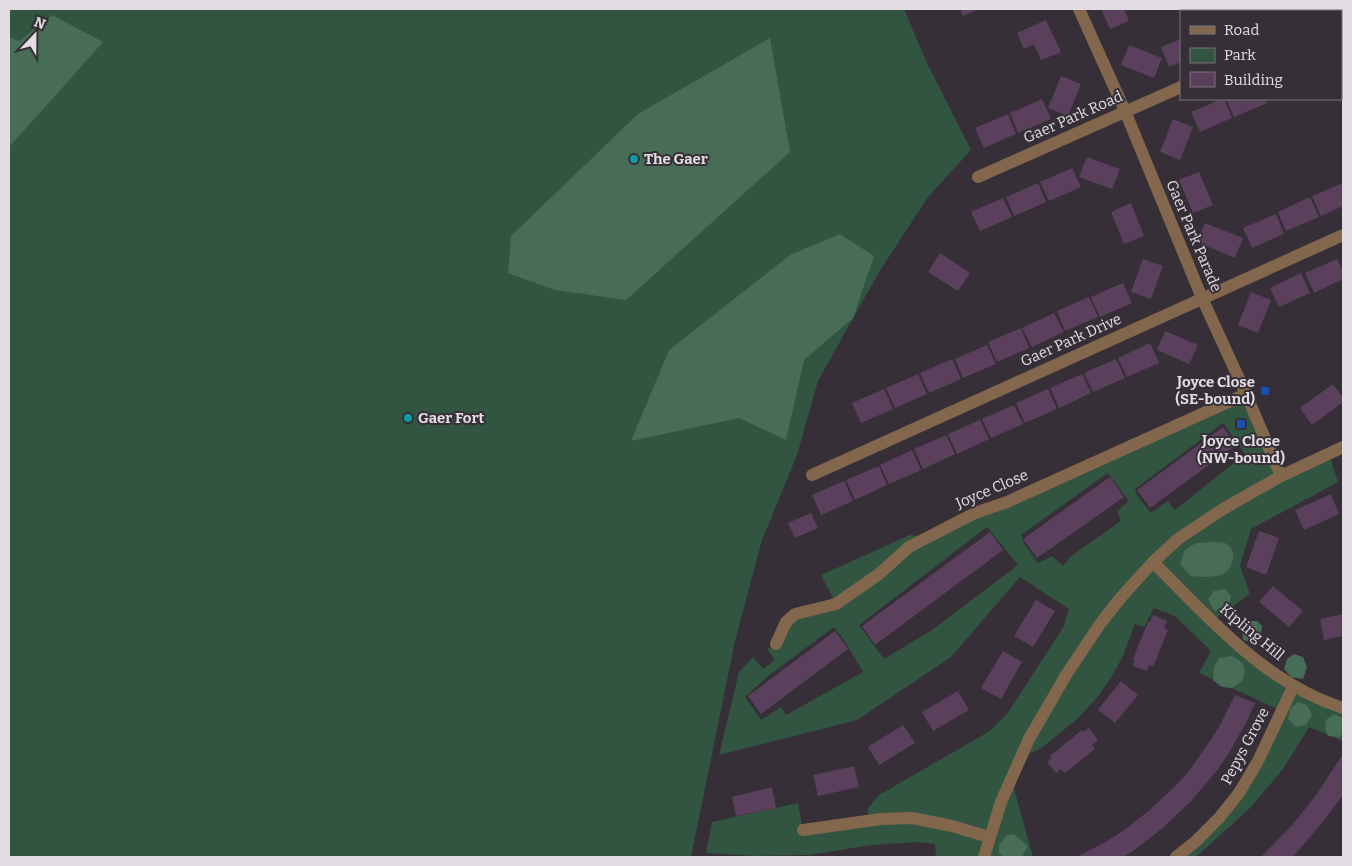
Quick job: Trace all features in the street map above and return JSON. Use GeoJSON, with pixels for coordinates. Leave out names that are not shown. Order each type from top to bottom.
{"type":"FeatureCollection","features":[{"type":"Feature","properties":{"kind":"street","name":"Gaer Park Parade"},"geometry":{"type":"LineString","coordinates":[[1078,9],[1125,111],[1202,298],[1281,476]]}},
{"type":"Feature","properties":{"kind":"street","name":"Gaer Park Road"},"geometry":{"type":"LineString","coordinates":[[978,178],[1180,87]]}},
{"type":"Feature","properties":{"kind":"street","name":"Gaer Park Drive"},"geometry":{"type":"LineString","coordinates":[[812,475],[1343,234]]}},
{"type":"Feature","properties":{"kind":"street","name":"Joyce Close"},"geometry":{"type":"LineString","coordinates":[[776,644],[786,622],[795,614],[836,604],[879,574],[908,547],[975,513],[1007,502],[1246,394]]}},
{"type":"Feature","properties":{"kind":"street"},"geometry":{"type":"LineString","coordinates":[[984,857],[1001,802],[1029,739],[1066,675],[1100,624],[1123,595],[1178,539],[1223,509],[1281,476],[1343,447]]}},
{"type":"Feature","properties":{"kind":"street","name":"Kipling Hill"},"geometry":{"type":"LineString","coordinates":[[1154,562],[1222,630],[1254,658],[1293,687],[1327,704],[1343,708]]}},
{"type":"Feature","properties":{"kind":"street","name":"Pepys Grove"},"geometry":{"type":"LineString","coordinates":[[1176,857],[1195,842],[1240,793],[1258,761],[1293,687]]}},
{"type":"Feature","properties":{"kind":"street"},"geometry":{"type":"LineString","coordinates":[[803,830],[881,819],[912,818],[952,826],[989,837]]}},
{"type":"Feature","properties":{"kind":"green space","name":"Gaer Fort"},"geometry":{"type":"Polygon","coordinates":[[[9,9],[904,9],[927,63],[971,150],[928,197],[879,272],[818,381],[797,455],[762,540],[735,641],[691,857],[9,857],[9,9]]]}},
{"type":"Feature","properties":{"kind":"green space"},"geometry":{"type":"Polygon","coordinates":[[[52,15],[103,42],[9,147],[9,37],[19,41],[52,15]]]}},
{"type":"Feature","properties":{"kind":"green space"},"geometry":{"type":"Polygon","coordinates":[[[770,38],[790,152],[626,300],[555,290],[508,273],[511,236],[638,114],[770,38]]]}},
{"type":"Feature","properties":{"kind":"green space"},"geometry":{"type":"Polygon","coordinates":[[[840,234],[874,256],[853,318],[804,360],[786,440],[739,418],[631,441],[669,350],[790,255],[840,234]]]}},
{"type":"Feature","properties":{"kind":"green space"},"geometry":{"type":"Polygon","coordinates":[[[1246,394],[1281,475],[1329,454],[1338,482],[1251,529],[1240,566],[1250,594],[1212,621],[1254,658],[1343,708],[1343,741],[1309,727],[1283,769],[1251,807],[1196,857],[1180,857],[1219,818],[1282,711],[1199,673],[1211,651],[1175,616],[1154,608],[1144,627],[1135,624],[1123,656],[1096,699],[1076,720],[1040,749],[1021,757],[1011,778],[1033,857],[936,857],[935,844],[918,842],[872,845],[809,855],[754,856],[706,853],[712,822],[798,803],[803,830],[868,820],[868,808],[879,795],[990,731],[1007,714],[1063,628],[1069,609],[1020,577],[951,657],[857,720],[719,755],[739,672],[753,657],[763,669],[775,660],[767,649],[776,644],[786,622],[836,604],[821,575],[910,535],[928,537],[1246,394]],[[1223,423],[1135,489],[1137,495],[1151,513],[1168,501],[1175,510],[1245,454],[1223,423]],[[1108,473],[1021,535],[1024,543],[1038,563],[1052,556],[1063,566],[1070,557],[1121,521],[1117,511],[1129,501],[1108,473]],[[987,527],[859,625],[884,659],[932,630],[1018,565],[987,527]],[[834,627],[768,676],[745,697],[761,720],[781,707],[786,715],[863,672],[834,627]]]}},
{"type":"Feature","properties":{"kind":"green space"},"geometry":{"type":"Polygon","coordinates":[[[1196,543],[1225,543],[1230,547],[1233,555],[1232,564],[1223,574],[1203,577],[1191,576],[1180,564],[1185,550],[1196,543]]]}},
{"type":"Feature","properties":{"kind":"green space"},"geometry":{"type":"Polygon","coordinates":[[[1225,589],[1231,596],[1228,608],[1222,614],[1213,609],[1208,599],[1214,591],[1225,589]]]}},
{"type":"Feature","properties":{"kind":"green space"},"geometry":{"type":"Polygon","coordinates":[[[1247,621],[1257,621],[1262,626],[1261,635],[1252,642],[1243,640],[1242,627],[1247,621]]]}},
{"type":"Feature","properties":{"kind":"green space"},"geometry":{"type":"Polygon","coordinates":[[[1294,654],[1303,657],[1307,667],[1303,679],[1291,677],[1284,669],[1287,659],[1294,654]]]}},
{"type":"Feature","properties":{"kind":"green space"},"geometry":{"type":"Polygon","coordinates":[[[1232,656],[1244,666],[1242,681],[1232,688],[1222,687],[1213,680],[1214,667],[1219,658],[1232,656]]]}},
{"type":"Feature","properties":{"kind":"green space"},"geometry":{"type":"Polygon","coordinates":[[[1298,702],[1307,705],[1312,715],[1306,725],[1296,727],[1288,719],[1290,709],[1298,702]]]}},
{"type":"Feature","properties":{"kind":"green space"},"geometry":{"type":"Polygon","coordinates":[[[1334,714],[1343,718],[1343,731],[1340,737],[1328,736],[1325,729],[1326,720],[1334,714]]]}},
{"type":"Feature","properties":{"kind":"green space"},"geometry":{"type":"Polygon","coordinates":[[[1014,834],[1028,846],[1022,857],[1004,857],[999,853],[999,845],[1006,836],[1014,834]]]}},
{"type":"Feature","properties":{"kind":"building"},"geometry":{"type":"Polygon","coordinates":[[[960,9],[978,9],[963,16],[960,9]]]}},
{"type":"Feature","properties":{"kind":"building"},"geometry":{"type":"Polygon","coordinates":[[[1101,9],[1124,9],[1129,21],[1110,29],[1101,9]]]}},
{"type":"Feature","properties":{"kind":"building"},"geometry":{"type":"Polygon","coordinates":[[[1267,9],[1298,9],[1295,10],[1267,9]]]}},
{"type":"Feature","properties":{"kind":"building"},"geometry":{"type":"Polygon","coordinates":[[[1046,20],[1061,52],[1041,60],[1034,44],[1024,49],[1017,33],[1046,20]]]}},
{"type":"Feature","properties":{"kind":"building"},"geometry":{"type":"Polygon","coordinates":[[[1180,39],[1180,62],[1169,67],[1161,47],[1180,39]]]}},
{"type":"Feature","properties":{"kind":"building"},"geometry":{"type":"Polygon","coordinates":[[[1129,45],[1162,58],[1154,78],[1121,65],[1129,45]]]}},
{"type":"Feature","properties":{"kind":"building"},"geometry":{"type":"Polygon","coordinates":[[[1061,76],[1081,84],[1068,116],[1048,108],[1061,76]]]}},
{"type":"Feature","properties":{"kind":"building"},"geometry":{"type":"Polygon","coordinates":[[[1042,99],[1051,119],[1018,133],[1010,113],[1042,99]]]}},
{"type":"Feature","properties":{"kind":"building"},"geometry":{"type":"Polygon","coordinates":[[[1220,100],[1224,100],[1232,118],[1200,132],[1191,112],[1220,100]]]}},
{"type":"Feature","properties":{"kind":"building"},"geometry":{"type":"Polygon","coordinates":[[[1226,100],[1266,100],[1267,103],[1234,117],[1226,100]]]}},
{"type":"Feature","properties":{"kind":"building"},"geometry":{"type":"Polygon","coordinates":[[[1008,114],[1016,134],[984,148],[975,128],[1008,114]]]}},
{"type":"Feature","properties":{"kind":"building"},"geometry":{"type":"Polygon","coordinates":[[[1173,119],[1193,127],[1180,160],[1160,152],[1173,119]]]}},
{"type":"Feature","properties":{"kind":"building"},"geometry":{"type":"Polygon","coordinates":[[[1087,157],[1120,169],[1112,189],[1079,177],[1087,157]]]}},
{"type":"Feature","properties":{"kind":"building"},"geometry":{"type":"Polygon","coordinates":[[[1072,168],[1081,187],[1049,201],[1040,182],[1072,168]]]}},
{"type":"Feature","properties":{"kind":"building"},"geometry":{"type":"Polygon","coordinates":[[[1199,172],[1213,205],[1193,213],[1179,180],[1199,172]]]}},
{"type":"Feature","properties":{"kind":"building"},"geometry":{"type":"Polygon","coordinates":[[[1038,183],[1046,202],[1014,216],[1006,197],[1038,183]]]}},
{"type":"Feature","properties":{"kind":"building"},"geometry":{"type":"Polygon","coordinates":[[[1343,183],[1343,206],[1321,216],[1312,196],[1343,183]]]}},
{"type":"Feature","properties":{"kind":"building"},"geometry":{"type":"Polygon","coordinates":[[[1310,197],[1319,217],[1286,231],[1278,212],[1310,197]]]}},
{"type":"Feature","properties":{"kind":"building"},"geometry":{"type":"Polygon","coordinates":[[[1003,198],[1012,217],[980,231],[971,212],[1003,198]]]}},
{"type":"Feature","properties":{"kind":"building"},"geometry":{"type":"Polygon","coordinates":[[[1131,203],[1144,236],[1124,244],[1111,212],[1131,203]]]}},
{"type":"Feature","properties":{"kind":"building"},"geometry":{"type":"Polygon","coordinates":[[[1276,214],[1284,234],[1252,248],[1243,228],[1276,214]]]}},
{"type":"Feature","properties":{"kind":"building"},"geometry":{"type":"Polygon","coordinates":[[[1205,223],[1243,238],[1235,258],[1197,242],[1205,223]]]}},
{"type":"Feature","properties":{"kind":"building"},"geometry":{"type":"Polygon","coordinates":[[[940,253],[970,273],[958,291],[928,272],[940,253]]]}},
{"type":"Feature","properties":{"kind":"building"},"geometry":{"type":"Polygon","coordinates":[[[1143,259],[1163,266],[1151,299],[1131,292],[1143,259]]]}},
{"type":"Feature","properties":{"kind":"building"},"geometry":{"type":"Polygon","coordinates":[[[1337,259],[1343,272],[1343,279],[1314,293],[1305,273],[1337,259]]]}},
{"type":"Feature","properties":{"kind":"building"},"geometry":{"type":"Polygon","coordinates":[[[1301,273],[1310,293],[1279,307],[1270,288],[1301,273]]]}},
{"type":"Feature","properties":{"kind":"building"},"geometry":{"type":"Polygon","coordinates":[[[1123,283],[1132,303],[1100,317],[1091,297],[1123,283]]]}},
{"type":"Feature","properties":{"kind":"building"},"geometry":{"type":"Polygon","coordinates":[[[1251,292],[1271,300],[1258,333],[1238,325],[1251,292]]]}},
{"type":"Feature","properties":{"kind":"building"},"geometry":{"type":"Polygon","coordinates":[[[1089,297],[1098,317],[1065,331],[1057,311],[1089,297]]]}},
{"type":"Feature","properties":{"kind":"building"},"geometry":{"type":"Polygon","coordinates":[[[1054,313],[1064,332],[1032,347],[1022,328],[1054,313]]]}},
{"type":"Feature","properties":{"kind":"building"},"geometry":{"type":"Polygon","coordinates":[[[1021,328],[1029,348],[997,362],[988,342],[1021,328]]]}},
{"type":"Feature","properties":{"kind":"building"},"geometry":{"type":"Polygon","coordinates":[[[1165,331],[1198,345],[1189,364],[1157,350],[1165,331]]]}},
{"type":"Feature","properties":{"kind":"building"},"geometry":{"type":"Polygon","coordinates":[[[1150,343],[1159,363],[1127,377],[1118,358],[1150,343]]]}},
{"type":"Feature","properties":{"kind":"building"},"geometry":{"type":"Polygon","coordinates":[[[987,345],[996,364],[963,378],[955,359],[987,345]]]}},
{"type":"Feature","properties":{"kind":"building"},"geometry":{"type":"Polygon","coordinates":[[[952,359],[961,379],[929,393],[920,373],[952,359]]]}},
{"type":"Feature","properties":{"kind":"building"},"geometry":{"type":"Polygon","coordinates":[[[1116,359],[1125,378],[1093,392],[1084,373],[1116,359]]]}},
{"type":"Feature","properties":{"kind":"building"},"geometry":{"type":"Polygon","coordinates":[[[918,374],[927,394],[895,408],[886,388],[918,374]]]}},
{"type":"Feature","properties":{"kind":"building"},"geometry":{"type":"Polygon","coordinates":[[[1082,374],[1091,393],[1059,408],[1050,388],[1082,374]]]}},
{"type":"Feature","properties":{"kind":"building"},"geometry":{"type":"Polygon","coordinates":[[[1333,384],[1343,398],[1343,402],[1312,425],[1300,408],[1333,384]]]}},
{"type":"Feature","properties":{"kind":"building"},"geometry":{"type":"Polygon","coordinates":[[[884,389],[893,409],[861,423],[852,403],[884,389]]]}},
{"type":"Feature","properties":{"kind":"building"},"geometry":{"type":"Polygon","coordinates":[[[1048,389],[1057,409],[1025,423],[1016,403],[1048,389]]]}},
{"type":"Feature","properties":{"kind":"building"},"geometry":{"type":"Polygon","coordinates":[[[1014,405],[1023,424],[991,438],[982,419],[1014,405]]]}},
{"type":"Feature","properties":{"kind":"building"},"geometry":{"type":"Polygon","coordinates":[[[980,420],[989,439],[957,454],[948,434],[980,420]]]}},
{"type":"Feature","properties":{"kind":"building"},"geometry":{"type":"Polygon","coordinates":[[[1223,427],[1236,445],[1150,508],[1137,490],[1223,427]]]}},
{"type":"Feature","properties":{"kind":"building"},"geometry":{"type":"Polygon","coordinates":[[[946,435],[955,454],[923,469],[914,449],[946,435]]]}},
{"type":"Feature","properties":{"kind":"building"},"geometry":{"type":"Polygon","coordinates":[[[912,450],[921,470],[889,484],[880,465],[912,450]]]}},
{"type":"Feature","properties":{"kind":"building"},"geometry":{"type":"Polygon","coordinates":[[[879,466],[887,485],[855,500],[846,480],[879,466]]]}},
{"type":"Feature","properties":{"kind":"building"},"geometry":{"type":"Polygon","coordinates":[[[1110,477],[1124,497],[1037,558],[1023,539],[1110,477]]]}},
{"type":"Feature","properties":{"kind":"building"},"geometry":{"type":"Polygon","coordinates":[[[844,481],[853,501],[821,515],[812,495],[844,481]]]}},
{"type":"Feature","properties":{"kind":"building"},"geometry":{"type":"Polygon","coordinates":[[[1331,494],[1339,514],[1304,530],[1295,510],[1331,494]]]}},
{"type":"Feature","properties":{"kind":"building"},"geometry":{"type":"Polygon","coordinates":[[[811,513],[818,528],[795,538],[788,523],[811,513]]]}},
{"type":"Feature","properties":{"kind":"building"},"geometry":{"type":"Polygon","coordinates":[[[1259,531],[1279,538],[1266,575],[1246,567],[1259,531]]]}},
{"type":"Feature","properties":{"kind":"building"},"geometry":{"type":"Polygon","coordinates":[[[990,532],[1003,550],[875,645],[862,626],[990,532]]]}},
{"type":"Feature","properties":{"kind":"building"},"geometry":{"type":"Polygon","coordinates":[[[1273,586],[1303,611],[1289,627],[1259,602],[1273,586]]]}},
{"type":"Feature","properties":{"kind":"building"},"geometry":{"type":"Polygon","coordinates":[[[1036,600],[1055,611],[1033,647],[1014,636],[1036,600]]]}},
{"type":"Feature","properties":{"kind":"building"},"geometry":{"type":"Polygon","coordinates":[[[1343,614],[1343,636],[1324,640],[1320,619],[1343,614]]]}},
{"type":"Feature","properties":{"kind":"building"},"geometry":{"type":"Polygon","coordinates":[[[1153,615],[1167,621],[1164,628],[1168,630],[1153,667],[1149,665],[1147,671],[1133,666],[1135,660],[1133,659],[1148,622],[1150,622],[1153,615]]]}},
{"type":"Feature","properties":{"kind":"building"},"geometry":{"type":"Polygon","coordinates":[[[835,631],[848,649],[761,714],[748,696],[835,631]]]}},
{"type":"Feature","properties":{"kind":"building"},"geometry":{"type":"Polygon","coordinates":[[[1003,651],[1022,662],[1001,699],[981,688],[1003,651]]]}},
{"type":"Feature","properties":{"kind":"building"},"geometry":{"type":"Polygon","coordinates":[[[1121,681],[1138,695],[1115,723],[1098,710],[1121,681]]]}},
{"type":"Feature","properties":{"kind":"building"},"geometry":{"type":"Polygon","coordinates":[[[958,691],[969,710],[933,731],[922,712],[958,691]]]}},
{"type":"Feature","properties":{"kind":"building"},"geometry":{"type":"Polygon","coordinates":[[[1235,695],[1255,703],[1229,753],[1192,800],[1165,826],[1123,857],[1077,857],[1123,831],[1151,809],[1176,785],[1189,771],[1210,741],[1235,695]]]}},
{"type":"Feature","properties":{"kind":"building"},"geometry":{"type":"Polygon","coordinates":[[[903,725],[915,743],[879,765],[868,747],[903,725]]]}},
{"type":"Feature","properties":{"kind":"building"},"geometry":{"type":"Polygon","coordinates":[[[1089,728],[1098,740],[1092,745],[1095,749],[1065,773],[1061,769],[1056,773],[1047,762],[1052,758],[1050,756],[1082,730],[1084,732],[1089,728]]]}},
{"type":"Feature","properties":{"kind":"building"},"geometry":{"type":"Polygon","coordinates":[[[1343,754],[1343,795],[1322,823],[1293,857],[1261,857],[1293,824],[1316,795],[1343,754]]]}},
{"type":"Feature","properties":{"kind":"building"},"geometry":{"type":"Polygon","coordinates":[[[854,766],[859,787],[818,796],[813,775],[854,766]]]}},
{"type":"Feature","properties":{"kind":"building"},"geometry":{"type":"Polygon","coordinates":[[[772,787],[776,808],[736,816],[732,797],[772,787]]]}},
{"type":"Feature","properties":{"kind":"place","name":"The Gaer"},"geometry":{"type":"Point","coordinates":[634,159]}},
{"type":"Feature","properties":{"kind":"place","name":"Joyce Close (SE-bound)"},"geometry":{"type":"Point","coordinates":[1265,391]}},
{"type":"Feature","properties":{"kind":"place","name":"Gaer Fort"},"geometry":{"type":"Point","coordinates":[408,418]}},
{"type":"Feature","properties":{"kind":"place","name":"Joyce Close (NW-bound)"},"geometry":{"type":"Point","coordinates":[1241,424]}}]}
